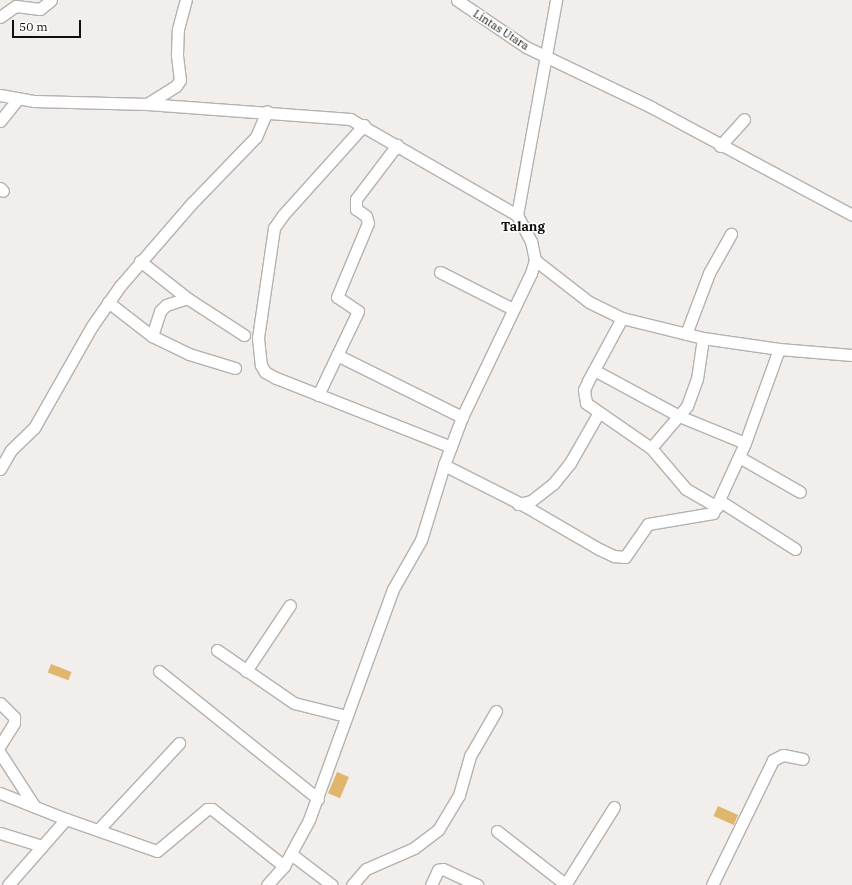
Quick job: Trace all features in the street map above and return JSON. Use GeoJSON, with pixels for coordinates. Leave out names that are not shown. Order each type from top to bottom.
{"type":"FeatureCollection","features":[{"type":"Feature","properties":{"kind":"street"},"geometry":{"type":"LineString","coordinates":[[0,17],[16,6],[40,8],[51,0]]}},
{"type":"Feature","properties":{"kind":"street"},"geometry":{"type":"LineString","coordinates":[[147,104],[176,86],[180,80],[177,54],[178,28],[186,0]]}},
{"type":"Feature","properties":{"kind":"street","name":"Lintas Utara"},"geometry":{"type":"LineString","coordinates":[[457,0],[518,43],[651,107],[720,146],[852,215]]}},
{"type":"Feature","properties":{"kind":"street"},"geometry":{"type":"LineString","coordinates":[[517,215],[556,0]]}},
{"type":"Feature","properties":{"kind":"street"},"geometry":{"type":"LineString","coordinates":[[0,94],[17,100],[83,104],[147,104],[337,116],[364,125],[517,215],[531,242],[534,260],[514,310],[462,417],[444,464],[421,540],[393,589],[346,716],[318,799],[292,854],[284,866],[267,885]]}},
{"type":"Feature","properties":{"kind":"street"},"geometry":{"type":"LineString","coordinates":[[0,121],[17,100]]}},
{"type":"Feature","properties":{"kind":"street"},"geometry":{"type":"LineString","coordinates":[[0,469],[11,450],[34,428],[76,352],[108,302],[140,261],[256,137],[267,111]]}},
{"type":"Feature","properties":{"kind":"street"},"geometry":{"type":"LineString","coordinates":[[720,146],[744,119]]}},
{"type":"Feature","properties":{"kind":"street"},"geometry":{"type":"LineString","coordinates":[[364,125],[283,215],[274,228],[270,242],[258,338],[261,365],[265,372],[276,378],[451,447]]}},
{"type":"Feature","properties":{"kind":"street"},"geometry":{"type":"LineString","coordinates":[[318,394],[358,311],[337,296],[368,223],[366,216],[356,209],[356,199],[397,145]]}},
{"type":"Feature","properties":{"kind":"street"},"geometry":{"type":"LineString","coordinates":[[686,334],[709,273],[731,234]]}},
{"type":"Feature","properties":{"kind":"street"},"geometry":{"type":"LineString","coordinates":[[534,260],[589,302],[622,318],[703,338],[779,349],[852,355]]}},
{"type":"Feature","properties":{"kind":"street"},"geometry":{"type":"LineString","coordinates":[[140,261],[188,298],[244,335]]}},
{"type":"Feature","properties":{"kind":"street"},"geometry":{"type":"LineString","coordinates":[[440,272],[514,310]]}},
{"type":"Feature","properties":{"kind":"street"},"geometry":{"type":"LineString","coordinates":[[152,336],[160,311],[166,305],[188,298]]}},
{"type":"Feature","properties":{"kind":"street"},"geometry":{"type":"LineString","coordinates":[[108,302],[152,336],[189,354],[235,368]]}},
{"type":"Feature","properties":{"kind":"street"},"geometry":{"type":"LineString","coordinates":[[622,318],[584,390],[583,397],[586,403],[598,414],[651,448],[686,489],[718,504],[795,549]]}},
{"type":"Feature","properties":{"kind":"street"},"geometry":{"type":"LineString","coordinates":[[651,448],[679,416],[693,392],[703,338]]}},
{"type":"Feature","properties":{"kind":"street"},"geometry":{"type":"LineString","coordinates":[[444,464],[620,558],[629,554],[648,524],[713,514],[745,443],[779,349]]}},
{"type":"Feature","properties":{"kind":"street"},"geometry":{"type":"LineString","coordinates":[[337,354],[462,417]]}},
{"type":"Feature","properties":{"kind":"street"},"geometry":{"type":"LineString","coordinates":[[594,370],[679,416],[745,443]]}},
{"type":"Feature","properties":{"kind":"street"},"geometry":{"type":"LineString","coordinates":[[518,504],[531,501],[557,480],[570,463],[598,414]]}},
{"type":"Feature","properties":{"kind":"street"},"geometry":{"type":"LineString","coordinates":[[739,457],[800,492]]}},
{"type":"Feature","properties":{"kind":"street"},"geometry":{"type":"LineString","coordinates":[[246,671],[290,605]]}},
{"type":"Feature","properties":{"kind":"street"},"geometry":{"type":"LineString","coordinates":[[217,650],[294,703],[346,716]]}},
{"type":"Feature","properties":{"kind":"street"},"geometry":{"type":"LineString","coordinates":[[159,671],[318,799]]}},
{"type":"Feature","properties":{"kind":"street"},"geometry":{"type":"LineString","coordinates":[[0,703],[14,717],[14,723],[0,745]]}},
{"type":"Feature","properties":{"kind":"street"},"geometry":{"type":"LineString","coordinates":[[352,885],[366,869],[414,848],[438,830],[459,795],[470,756],[496,711]]}},
{"type":"Feature","properties":{"kind":"street"},"geometry":{"type":"LineString","coordinates":[[98,830],[179,743]]}},
{"type":"Feature","properties":{"kind":"street"},"geometry":{"type":"LineString","coordinates":[[0,753],[35,807]]}},
{"type":"Feature","properties":{"kind":"street"},"geometry":{"type":"LineString","coordinates":[[712,885],[773,760],[783,755],[803,759]]}},
{"type":"Feature","properties":{"kind":"street"},"geometry":{"type":"LineString","coordinates":[[0,793],[148,850],[157,850],[207,809],[212,809],[284,866]]}},
{"type":"Feature","properties":{"kind":"street"},"geometry":{"type":"LineString","coordinates":[[497,831],[565,884],[614,807]]}},
{"type":"Feature","properties":{"kind":"street"},"geometry":{"type":"LineString","coordinates":[[0,877],[10,883],[66,819]]}},
{"type":"Feature","properties":{"kind":"street"},"geometry":{"type":"LineString","coordinates":[[0,832],[42,846]]}},
{"type":"Feature","properties":{"kind":"street"},"geometry":{"type":"LineString","coordinates":[[292,854],[332,885]]}},
{"type":"Feature","properties":{"kind":"street"},"geometry":{"type":"LineString","coordinates":[[431,885],[435,875],[443,869],[478,885]]}},
{"type":"Feature","properties":{"kind":"building"},"geometry":{"type":"Polygon","coordinates":[[[51,664],[72,672],[68,680],[48,672],[51,664]]]}},
{"type":"Feature","properties":{"kind":"building"},"geometry":{"type":"Polygon","coordinates":[[[337,772],[349,777],[340,798],[328,793],[337,772]]]}},
{"type":"Feature","properties":{"kind":"building"},"geometry":{"type":"Polygon","coordinates":[[[718,806],[738,815],[734,825],[714,816],[718,806]]]}},
{"type":"Feature","properties":{"kind":"district","name":"Talang"},"geometry":{"type":"Point","coordinates":[523,227]}}]}
